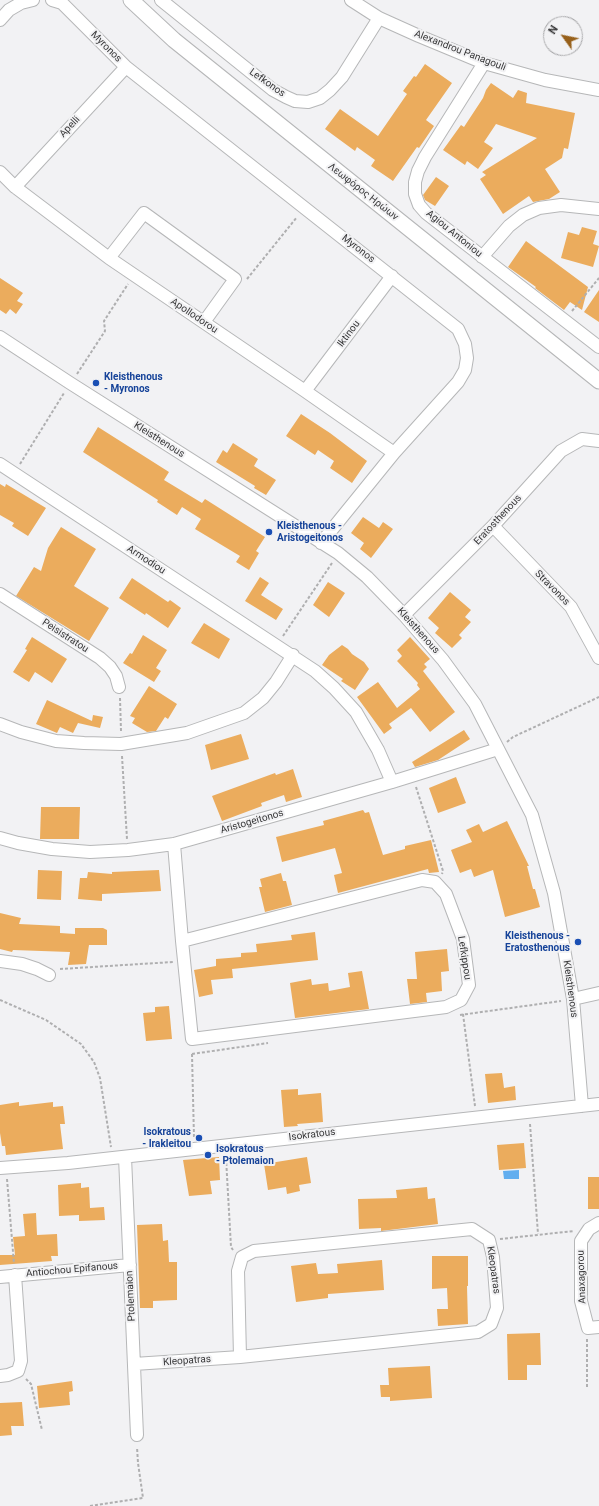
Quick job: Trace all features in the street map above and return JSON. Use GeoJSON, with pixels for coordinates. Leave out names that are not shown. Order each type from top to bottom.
{"type":"FeatureCollection","features":[{"type":"Feature","properties":{"kind":"main road","name":"Λεωφόρος Ηρώων"},"geometry":{"type":"LineString","coordinates":[[131,0],[174,40],[599,382]]}},
{"type":"Feature","properties":{"kind":"street"},"geometry":{"type":"LineString","coordinates":[[0,20],[9,10],[21,3],[33,0]]}},
{"type":"Feature","properties":{"kind":"street","name":"Myronos"},"geometry":{"type":"LineString","coordinates":[[52,0],[62,3],[126,67],[458,329],[466,344],[467,358],[465,370],[458,382],[394,453],[321,543]]}},
{"type":"Feature","properties":{"kind":"street","name":"Lefkonos"},"geometry":{"type":"LineString","coordinates":[[161,0],[273,90],[296,101],[308,102],[320,98],[342,77],[380,18]]}},
{"type":"Feature","properties":{"kind":"street","name":"Alexandrou Panagouli"},"geometry":{"type":"LineString","coordinates":[[351,0],[380,18],[484,63],[544,80],[599,90]]}},
{"type":"Feature","properties":{"kind":"street","name":"Agiou Antoniou"},"geometry":{"type":"LineString","coordinates":[[484,63],[425,157],[418,171],[415,182],[415,194],[419,205],[426,213],[599,347]]}},
{"type":"Feature","properties":{"kind":"street","name":"Apelli"},"geometry":{"type":"LineString","coordinates":[[15,187],[126,67]]}},
{"type":"Feature","properties":{"kind":"street","name":"Apollodorou"},"geometry":{"type":"LineString","coordinates":[[0,172],[15,187],[109,258],[306,391],[394,453]]}},
{"type":"Feature","properties":{"kind":"street"},"geometry":{"type":"LineString","coordinates":[[482,257],[509,226],[523,215],[539,208],[561,205],[599,209]]}},
{"type":"Feature","properties":{"kind":"street"},"geometry":{"type":"LineString","coordinates":[[109,258],[144,213],[236,279],[204,322]]}},
{"type":"Feature","properties":{"kind":"street","name":"Iktinou"},"geometry":{"type":"LineString","coordinates":[[306,391],[392,276]]}},
{"type":"Feature","properties":{"kind":"street","name":"Kleisthenous"},"geometry":{"type":"LineString","coordinates":[[0,337],[338,554],[367,577],[404,615],[443,660],[475,704],[532,815],[554,893],[573,999],[582,1106]]}},
{"type":"Feature","properties":{"kind":"street","name":"Eratosthenous"},"geometry":{"type":"LineString","coordinates":[[404,615],[493,526],[561,451],[582,439],[599,441]]}},
{"type":"Feature","properties":{"kind":"street","name":"Armodiou"},"geometry":{"type":"LineString","coordinates":[[0,464],[293,655],[315,671],[334,688],[356,712],[378,750],[392,782]]}},
{"type":"Feature","properties":{"kind":"street","name":"Stravonos"},"geometry":{"type":"LineString","coordinates":[[493,526],[571,608],[599,658]]}},
{"type":"Feature","properties":{"kind":"street","name":"Peisistratou"},"geometry":{"type":"LineString","coordinates":[[0,594],[100,658],[116,676],[119,687]]}},
{"type":"Feature","properties":{"kind":"street"},"geometry":{"type":"LineString","coordinates":[[0,724],[21,732],[56,741],[84,744],[121,744],[187,732],[244,713],[263,698],[276,682],[293,655]]}},
{"type":"Feature","properties":{"kind":"street","name":"Aristogeitonos"},"geometry":{"type":"LineString","coordinates":[[0,838],[52,849],[90,852],[128,850],[174,844],[392,782],[498,749]]}},
{"type":"Feature","properties":{"kind":"street"},"geometry":{"type":"LineString","coordinates":[[174,844],[192,1039],[446,1007],[461,1000]]}},
{"type":"Feature","properties":{"kind":"street"},"geometry":{"type":"LineString","coordinates":[[182,941],[422,880],[435,882],[439,887]]}},
{"type":"Feature","properties":{"kind":"street","name":"Lefkippou"},"geometry":{"type":"LineString","coordinates":[[439,887],[446,894],[463,939],[469,985],[461,1000]]}},
{"type":"Feature","properties":{"kind":"street"},"geometry":{"type":"LineString","coordinates":[[0,961],[22,964],[49,975]]}},
{"type":"Feature","properties":{"kind":"street"},"geometry":{"type":"LineString","coordinates":[[573,999],[599,993]]}},
{"type":"Feature","properties":{"kind":"street","name":"Isokratous"},"geometry":{"type":"LineString","coordinates":[[3,1167],[68,1163],[125,1157],[599,1104]]}},
{"type":"Feature","properties":{"kind":"street","name":"Ptolemaion"},"geometry":{"type":"LineString","coordinates":[[125,1157],[137,1436]]}},
{"type":"Feature","properties":{"kind":"street","name":"Anaxagorou"},"geometry":{"type":"LineString","coordinates":[[594,1226],[581,1241],[580,1301],[594,1327]]}},
{"type":"Feature","properties":{"kind":"street","name":"Kleopatras"},"geometry":{"type":"LineString","coordinates":[[134,1364],[240,1357],[478,1332],[491,1324],[497,1308],[493,1256],[488,1240],[472,1229],[254,1251],[242,1257]]}},
{"type":"Feature","properties":{"kind":"street"},"geometry":{"type":"LineString","coordinates":[[240,1357],[238,1271],[242,1257]]}},
{"type":"Feature","properties":{"kind":"street","name":"Antiochou Epifanous"},"geometry":{"type":"LineString","coordinates":[[0,1277],[130,1265]]}},
{"type":"Feature","properties":{"kind":"street","name":"Antiochou Epifanous"},"geometry":{"type":"LineString","coordinates":[[14,1275],[21,1361],[18,1371]]}},
{"type":"Feature","properties":{"kind":"street"},"geometry":{"type":"LineString","coordinates":[[0,1376],[8,1376],[18,1371]]}},
{"type":"Feature","properties":{"kind":"path"},"geometry":{"type":"LineString","coordinates":[[236,279],[247,279],[304,207]]}},
{"type":"Feature","properties":{"kind":"path"},"geometry":{"type":"LineString","coordinates":[[565,320],[599,278]]}},
{"type":"Feature","properties":{"kind":"path"},"geometry":{"type":"LineString","coordinates":[[277,645],[338,554]]}},
{"type":"Feature","properties":{"kind":"path"},"geometry":{"type":"LineString","coordinates":[[119,687],[128,850]]}},
{"type":"Feature","properties":{"kind":"path"},"geometry":{"type":"LineString","coordinates":[[498,749],[513,737],[599,697]]}},
{"type":"Feature","properties":{"kind":"path"},"geometry":{"type":"LineString","coordinates":[[412,776],[443,871],[439,887]]}},
{"type":"Feature","properties":{"kind":"path"},"geometry":{"type":"LineString","coordinates":[[49,975],[59,969],[65,968],[184,962]]}},
{"type":"Feature","properties":{"kind":"path"},"geometry":{"type":"LineString","coordinates":[[0,1000],[46,1020],[81,1044],[94,1062],[100,1078],[112,1158]]}},
{"type":"Feature","properties":{"kind":"path"},"geometry":{"type":"LineString","coordinates":[[461,1000],[476,1117]]}},
{"type":"Feature","properties":{"kind":"path"},"geometry":{"type":"LineString","coordinates":[[192,1039],[194,1149]]}},
{"type":"Feature","properties":{"kind":"path"},"geometry":{"type":"LineString","coordinates":[[529,1112],[538,1234]]}},
{"type":"Feature","properties":{"kind":"path"},"geometry":{"type":"LineString","coordinates":[[226,1145],[231,1247],[242,1257]]}},
{"type":"Feature","properties":{"kind":"path"},"geometry":{"type":"LineString","coordinates":[[3,1167],[14,1275]]}},
{"type":"Feature","properties":{"kind":"path"},"geometry":{"type":"LineString","coordinates":[[488,1240],[594,1226]]}},
{"type":"Feature","properties":{"kind":"path"},"geometry":{"type":"LineString","coordinates":[[587,1389],[587,1338],[594,1327]]}},
{"type":"Feature","properties":{"kind":"path"},"geometry":{"type":"LineString","coordinates":[[18,1371],[31,1384],[42,1430]]}},
{"type":"Feature","properties":{"kind":"path"},"geometry":{"type":"LineString","coordinates":[[90,1506],[143,1498],[138,1463],[137,1436]]}},
{"type":"Feature","properties":{"kind":"water"},"geometry":{"type":"Polygon","coordinates":[[[519,1170],[519,1179],[504,1179],[503,1171],[519,1170]]]}},
{"type":"Feature","properties":{"kind":"building"},"geometry":{"type":"Polygon","coordinates":[[[425,64],[452,83],[426,120],[434,126],[393,181],[371,166],[375,160],[357,147],[355,151],[325,129],[340,109],[378,136],[407,94],[403,91],[414,76],[416,77],[425,64]]]}},
{"type":"Feature","properties":{"kind":"building"},"geometry":{"type":"Polygon","coordinates":[[[491,83],[513,98],[518,90],[527,93],[526,103],[575,113],[568,149],[564,148],[562,158],[545,169],[560,192],[549,199],[533,202],[529,196],[503,214],[480,179],[486,175],[482,172],[537,138],[496,124],[484,142],[493,148],[478,169],[467,161],[465,165],[443,150],[461,125],[464,127],[491,83]]]}},
{"type":"Feature","properties":{"kind":"building"},"geometry":{"type":"Polygon","coordinates":[[[436,177],[449,186],[435,206],[425,200],[423,195],[436,177]]]}},
{"type":"Feature","properties":{"kind":"building"},"geometry":{"type":"Polygon","coordinates":[[[582,227],[597,231],[593,244],[599,246],[593,267],[561,258],[568,232],[579,235],[582,227]]]}},
{"type":"Feature","properties":{"kind":"building"},"geometry":{"type":"Polygon","coordinates":[[[526,241],[588,287],[582,310],[570,302],[564,310],[508,267],[526,241]]]}},
{"type":"Feature","properties":{"kind":"building"},"geometry":{"type":"Polygon","coordinates":[[[0,278],[23,293],[17,301],[23,304],[16,314],[10,309],[6,314],[0,310],[0,278]]]}},
{"type":"Feature","properties":{"kind":"building"},"geometry":{"type":"Polygon","coordinates":[[[599,290],[599,322],[584,312],[599,290]]]}},
{"type":"Feature","properties":{"kind":"building"},"geometry":{"type":"Polygon","coordinates":[[[301,414],[330,433],[367,461],[352,483],[330,468],[334,461],[318,450],[315,455],[286,436],[301,414]]]}},
{"type":"Feature","properties":{"kind":"building"},"geometry":{"type":"Polygon","coordinates":[[[98,427],[169,472],[164,480],[202,503],[205,499],[265,537],[256,551],[259,553],[249,570],[236,562],[240,556],[195,529],[201,519],[182,507],[177,515],[157,502],[158,500],[83,452],[98,427]]]}},
{"type":"Feature","properties":{"kind":"building"},"geometry":{"type":"Polygon","coordinates":[[[233,443],[258,459],[254,466],[276,480],[266,495],[254,488],[255,486],[216,462],[223,450],[227,453],[233,443]]]}},
{"type":"Feature","properties":{"kind":"building"},"geometry":{"type":"Polygon","coordinates":[[[0,484],[5,487],[6,484],[46,508],[28,536],[12,526],[14,523],[0,515],[0,484]]]}},
{"type":"Feature","properties":{"kind":"building"},"geometry":{"type":"Polygon","coordinates":[[[363,517],[379,528],[383,522],[393,529],[371,558],[360,549],[364,543],[351,533],[363,517]]]}},
{"type":"Feature","properties":{"kind":"building"},"geometry":{"type":"Polygon","coordinates":[[[61,527],[96,549],[74,586],[109,608],[89,641],[16,596],[34,567],[41,571],[48,548],[61,527]]]}},
{"type":"Feature","properties":{"kind":"building"},"geometry":{"type":"Polygon","coordinates":[[[260,577],[269,583],[261,595],[283,609],[276,620],[245,601],[260,577]]]}},
{"type":"Feature","properties":{"kind":"building"},"geometry":{"type":"Polygon","coordinates":[[[132,578],[168,602],[170,600],[181,608],[168,628],[146,613],[145,615],[119,598],[132,578]]]}},
{"type":"Feature","properties":{"kind":"building"},"geometry":{"type":"Polygon","coordinates":[[[328,582],[345,593],[329,617],[313,605],[328,582]]]}},
{"type":"Feature","properties":{"kind":"building"},"geometry":{"type":"Polygon","coordinates":[[[450,592],[471,610],[465,617],[471,622],[459,635],[462,638],[452,648],[435,633],[439,628],[428,618],[450,592]]]}},
{"type":"Feature","properties":{"kind":"building"},"geometry":{"type":"Polygon","coordinates":[[[204,623],[230,639],[219,659],[191,643],[204,623]]]}},
{"type":"Feature","properties":{"kind":"building"},"geometry":{"type":"Polygon","coordinates":[[[143,635],[167,650],[156,668],[161,671],[154,682],[123,663],[130,653],[132,654],[143,635]]]}},
{"type":"Feature","properties":{"kind":"building"},"geometry":{"type":"Polygon","coordinates":[[[32,637],[67,659],[52,683],[35,672],[29,682],[13,672],[27,650],[25,649],[32,637]]]}},
{"type":"Feature","properties":{"kind":"building"},"geometry":{"type":"Polygon","coordinates":[[[410,637],[430,659],[424,664],[427,667],[423,671],[455,712],[430,732],[411,708],[389,724],[392,728],[384,734],[357,697],[378,682],[397,708],[420,689],[417,685],[418,683],[397,661],[402,656],[397,650],[410,637]]]}},
{"type":"Feature","properties":{"kind":"building"},"geometry":{"type":"Polygon","coordinates":[[[342,645],[364,662],[369,669],[355,690],[341,681],[343,679],[322,665],[329,655],[342,645]]]}},
{"type":"Feature","properties":{"kind":"building"},"geometry":{"type":"Polygon","coordinates":[[[149,686],[177,704],[168,719],[165,717],[156,731],[147,732],[132,723],[135,718],[130,716],[149,686]]]}},
{"type":"Feature","properties":{"kind":"building"},"geometry":{"type":"Polygon","coordinates":[[[47,700],[92,721],[93,715],[103,717],[100,728],[78,723],[73,733],[60,727],[57,733],[36,724],[47,700]]]}},
{"type":"Feature","properties":{"kind":"building"},"geometry":{"type":"Polygon","coordinates":[[[464,730],[470,739],[438,760],[415,767],[412,762],[464,730]]]}},
{"type":"Feature","properties":{"kind":"building"},"geometry":{"type":"Polygon","coordinates":[[[241,734],[249,759],[211,770],[205,745],[241,734]]]}},
{"type":"Feature","properties":{"kind":"building"},"geometry":{"type":"Polygon","coordinates":[[[293,769],[302,797],[286,802],[284,795],[261,803],[262,806],[222,821],[212,796],[275,773],[276,775],[293,769]]]}},
{"type":"Feature","properties":{"kind":"building"},"geometry":{"type":"Polygon","coordinates":[[[456,777],[466,803],[438,813],[429,788],[456,777]]]}},
{"type":"Feature","properties":{"kind":"building"},"geometry":{"type":"Polygon","coordinates":[[[41,807],[80,807],[79,839],[40,839],[41,807]]]}},
{"type":"Feature","properties":{"kind":"building"},"geometry":{"type":"Polygon","coordinates":[[[363,810],[365,813],[369,812],[383,855],[405,849],[405,846],[431,840],[439,872],[429,873],[428,869],[338,893],[334,875],[342,873],[335,848],[282,862],[276,837],[324,825],[323,821],[363,810]]]}},
{"type":"Feature","properties":{"kind":"building"},"geometry":{"type":"Polygon","coordinates":[[[507,821],[529,866],[527,866],[533,889],[535,889],[540,907],[505,917],[493,870],[474,877],[471,869],[460,873],[451,850],[472,842],[466,830],[479,824],[483,832],[507,821]]]}},
{"type":"Feature","properties":{"kind":"building"},"geometry":{"type":"Polygon","coordinates":[[[38,870],[62,871],[61,900],[37,899],[38,870]]]}},
{"type":"Feature","properties":{"kind":"building"},"geometry":{"type":"Polygon","coordinates":[[[159,870],[161,891],[102,894],[102,901],[78,899],[80,878],[87,878],[88,872],[112,874],[112,872],[159,870]]]}},
{"type":"Feature","properties":{"kind":"building"},"geometry":{"type":"Polygon","coordinates":[[[281,873],[283,881],[286,881],[292,905],[265,912],[259,887],[262,887],[260,879],[281,873]]]}},
{"type":"Feature","properties":{"kind":"building"},"geometry":{"type":"Polygon","coordinates":[[[0,913],[21,918],[19,924],[60,926],[60,933],[75,934],[75,928],[103,928],[107,930],[107,945],[89,945],[86,964],[68,965],[70,952],[13,950],[12,952],[0,949],[0,913]]]}},
{"type":"Feature","properties":{"kind":"building"},"geometry":{"type":"Polygon","coordinates":[[[315,932],[318,960],[232,969],[233,978],[211,980],[213,994],[199,997],[194,970],[216,966],[216,959],[241,957],[241,953],[257,952],[256,944],[292,940],[291,935],[315,932]]]}},
{"type":"Feature","properties":{"kind":"building"},"geometry":{"type":"Polygon","coordinates":[[[447,949],[449,971],[441,972],[442,991],[426,993],[427,1002],[410,1004],[407,979],[417,979],[415,952],[447,949]]]}},
{"type":"Feature","properties":{"kind":"building"},"geometry":{"type":"Polygon","coordinates":[[[362,971],[369,1009],[295,1018],[290,983],[311,979],[312,985],[328,983],[329,991],[350,987],[348,973],[362,971]]]}},
{"type":"Feature","properties":{"kind":"building"},"geometry":{"type":"Polygon","coordinates":[[[169,1006],[172,1039],[146,1041],[143,1013],[155,1012],[155,1007],[169,1006]]]}},
{"type":"Feature","properties":{"kind":"building"},"geometry":{"type":"Polygon","coordinates":[[[502,1073],[504,1088],[515,1086],[516,1100],[488,1103],[485,1074],[502,1073]]]}},
{"type":"Feature","properties":{"kind":"building"},"geometry":{"type":"Polygon","coordinates":[[[298,1089],[298,1095],[321,1093],[323,1122],[297,1124],[298,1126],[284,1127],[281,1090],[298,1089]]]}},
{"type":"Feature","properties":{"kind":"building"},"geometry":{"type":"Polygon","coordinates":[[[19,1102],[19,1106],[53,1102],[53,1107],[63,1106],[65,1124],[60,1124],[63,1149],[6,1155],[5,1146],[2,1146],[0,1133],[0,1105],[19,1102]]]}},
{"type":"Feature","properties":{"kind":"building"},"geometry":{"type":"Polygon","coordinates":[[[524,1143],[526,1168],[499,1170],[497,1145],[524,1143]]]}},
{"type":"Feature","properties":{"kind":"building"},"geometry":{"type":"Polygon","coordinates":[[[219,1157],[220,1180],[210,1181],[212,1194],[189,1196],[183,1160],[219,1157]]]}},
{"type":"Feature","properties":{"kind":"building"},"geometry":{"type":"Polygon","coordinates":[[[307,1157],[311,1183],[299,1185],[300,1191],[287,1194],[286,1187],[268,1190],[264,1164],[307,1157]]]}},
{"type":"Feature","properties":{"kind":"building"},"geometry":{"type":"Polygon","coordinates":[[[588,1177],[599,1177],[599,1209],[588,1209],[588,1177]]]}},
{"type":"Feature","properties":{"kind":"building"},"geometry":{"type":"Polygon","coordinates":[[[81,1183],[81,1188],[89,1187],[90,1208],[104,1207],[105,1220],[79,1221],[79,1215],[59,1216],[58,1185],[81,1183]]]}},
{"type":"Feature","properties":{"kind":"building"},"geometry":{"type":"Polygon","coordinates":[[[427,1187],[428,1199],[435,1198],[438,1224],[381,1231],[381,1228],[359,1229],[358,1199],[397,1198],[396,1190],[427,1187]]]}},
{"type":"Feature","properties":{"kind":"building"},"geometry":{"type":"Polygon","coordinates":[[[36,1213],[37,1235],[57,1234],[58,1256],[51,1256],[52,1261],[0,1265],[0,1255],[15,1255],[13,1237],[25,1236],[23,1214],[36,1213]]]}},
{"type":"Feature","properties":{"kind":"building"},"geometry":{"type":"Polygon","coordinates":[[[162,1224],[163,1241],[168,1240],[169,1262],[177,1262],[177,1300],[153,1301],[153,1308],[140,1308],[137,1225],[162,1224]]]}},
{"type":"Feature","properties":{"kind":"building"},"geometry":{"type":"Polygon","coordinates":[[[432,1256],[468,1256],[468,1324],[438,1326],[437,1309],[448,1309],[447,1288],[432,1289],[432,1256]]]}},
{"type":"Feature","properties":{"kind":"building"},"geometry":{"type":"Polygon","coordinates":[[[382,1260],[384,1290],[328,1294],[328,1298],[296,1302],[291,1266],[316,1263],[318,1274],[338,1273],[337,1264],[382,1260]]]}},
{"type":"Feature","properties":{"kind":"building"},"geometry":{"type":"Polygon","coordinates":[[[540,1333],[541,1365],[527,1365],[527,1380],[508,1380],[507,1334],[540,1333]]]}},
{"type":"Feature","properties":{"kind":"building"},"geometry":{"type":"Polygon","coordinates":[[[430,1366],[432,1398],[390,1401],[390,1397],[381,1397],[380,1385],[389,1385],[388,1368],[430,1366]]]}},
{"type":"Feature","properties":{"kind":"building"},"geometry":{"type":"Polygon","coordinates":[[[72,1381],[73,1391],[69,1392],[70,1405],[39,1408],[37,1386],[72,1381]]]}},
{"type":"Feature","properties":{"kind":"building"},"geometry":{"type":"Polygon","coordinates":[[[22,1402],[24,1426],[11,1426],[12,1435],[0,1436],[0,1403],[22,1402]]]}},
{"type":"Feature","properties":{"kind":"place","name":"Kleisthenous - Myronos"},"geometry":{"type":"Point","coordinates":[96,383]}},
{"type":"Feature","properties":{"kind":"place","name":"Kleisthenous - Aristogeitonos"},"geometry":{"type":"Point","coordinates":[269,532]}},
{"type":"Feature","properties":{"kind":"place","name":"Kleisthenous - Eratosthenous"},"geometry":{"type":"Point","coordinates":[578,942]}},
{"type":"Feature","properties":{"kind":"place","name":"Isokratous - Irakleitou"},"geometry":{"type":"Point","coordinates":[199,1138]}},
{"type":"Feature","properties":{"kind":"place","name":"Isokratous - Ptolemaion"},"geometry":{"type":"Point","coordinates":[208,1155]}}]}
